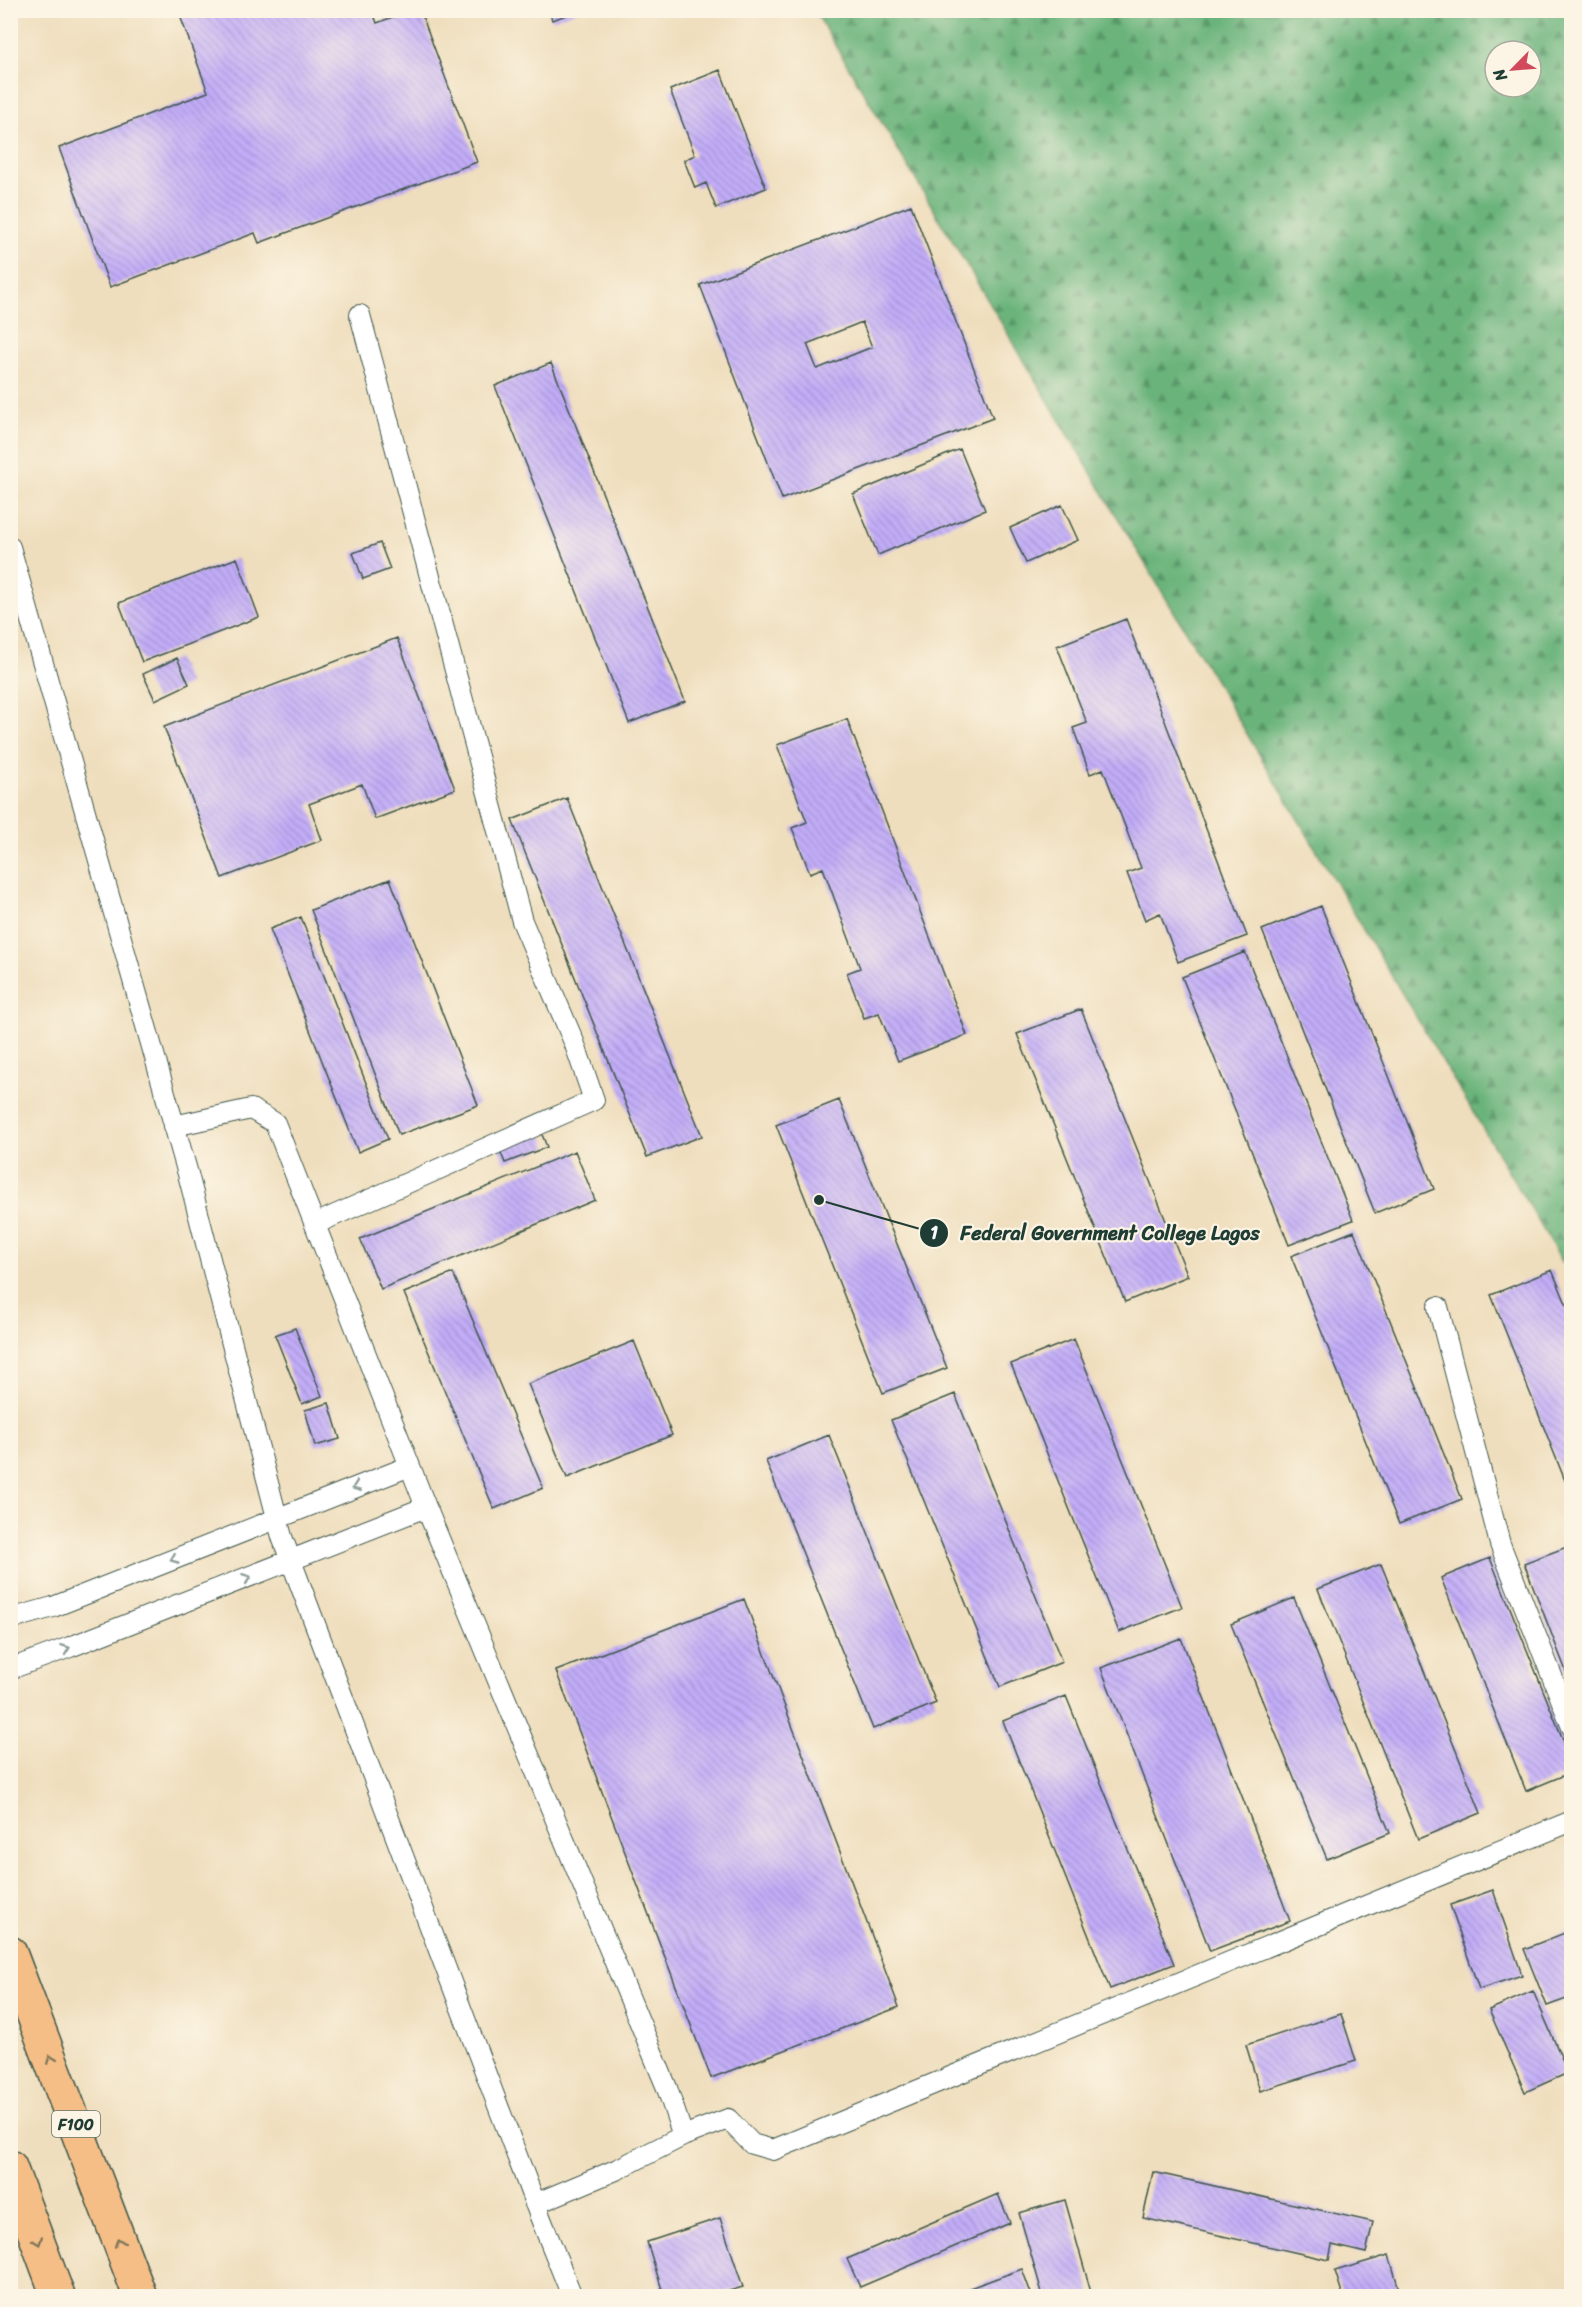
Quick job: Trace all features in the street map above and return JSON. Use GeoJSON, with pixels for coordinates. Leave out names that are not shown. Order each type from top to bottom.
{"type":"FeatureCollection","features":[{"type":"Feature","properties":{"kind":"highway","name":"F100"},"geometry":{"type":"LineString","coordinates":[[10,1953],[140,2296]]}},
{"type":"Feature","properties":{"kind":"highway"},"geometry":{"type":"LineString","coordinates":[[10,2167],[58,2296]]}},
{"type":"Feature","properties":{"kind":"lane"},"geometry":{"type":"LineString","coordinates":[[315,1224],[594,1100],[574,1042],[522,921],[360,315]]}},
{"type":"Feature","properties":{"kind":"lane"},"geometry":{"type":"LineString","coordinates":[[10,547],[174,1126],[290,1560],[572,2296]]}},
{"type":"Feature","properties":{"kind":"lane"},"geometry":{"type":"LineString","coordinates":[[174,1126],[251,1109],[275,1123],[426,1507],[667,2088],[683,2136]]}},
{"type":"Feature","properties":{"kind":"lane"},"geometry":{"type":"LineString","coordinates":[[1438,1307],[1500,1544],[1572,1727]]}},
{"type":"Feature","properties":{"kind":"lane"},"geometry":{"type":"LineString","coordinates":[[10,1619],[53,1607],[410,1466]]}},
{"type":"Feature","properties":{"kind":"lane"},"geometry":{"type":"LineString","coordinates":[[10,1669],[426,1507]]}},
{"type":"Feature","properties":{"kind":"lane"},"geometry":{"type":"LineString","coordinates":[[535,2204],[618,2169],[683,2136],[728,2119],[752,2144],[773,2150],[1572,1821]]}},
{"type":"Feature","properties":{"kind":"green space"},"geometry":{"type":"Polygon","coordinates":[[[815,11],[1571,11],[1571,1276],[815,11]]]}},
{"type":"Feature","properties":{"kind":"building"},"geometry":{"type":"Polygon","coordinates":[[[178,10],[372,10],[377,23],[411,10],[420,10],[477,162],[259,243],[255,233],[110,287],[59,148],[208,92],[178,10]]]}},
{"type":"Feature","properties":{"kind":"building"},"geometry":{"type":"Polygon","coordinates":[[[549,10],[578,10],[578,11],[552,20],[549,10]]]}},
{"type":"Feature","properties":{"kind":"building"},"geometry":{"type":"Polygon","coordinates":[[[720,70],[766,188],[716,208],[706,183],[695,188],[684,160],[695,155],[670,90],[720,70]]]}},
{"type":"Feature","properties":{"kind":"building"},"geometry":{"type":"Polygon","coordinates":[[[911,205],[993,418],[782,499],[700,285],[911,205]],[[862,322],[807,344],[817,369],[872,347],[862,322]]]}},
{"type":"Feature","properties":{"kind":"building"},"geometry":{"type":"Polygon","coordinates":[[[551,363],[685,701],[629,723],[495,386],[551,363]]]}},
{"type":"Feature","properties":{"kind":"building"},"geometry":{"type":"Polygon","coordinates":[[[960,449],[985,510],[878,555],[853,494],[960,449]]]}},
{"type":"Feature","properties":{"kind":"building"},"geometry":{"type":"Polygon","coordinates":[[[1062,505],[1078,540],[1026,563],[1010,528],[1062,505]]]}},
{"type":"Feature","properties":{"kind":"building"},"geometry":{"type":"Polygon","coordinates":[[[380,543],[390,569],[363,579],[353,553],[380,543]]]}},
{"type":"Feature","properties":{"kind":"building"},"geometry":{"type":"Polygon","coordinates":[[[237,558],[259,617],[142,662],[119,603],[237,558]]]}},
{"type":"Feature","properties":{"kind":"building"},"geometry":{"type":"Polygon","coordinates":[[[1126,619],[1247,936],[1178,962],[1160,913],[1145,920],[1127,873],[1141,868],[1103,769],[1090,774],[1073,728],[1087,723],[1057,646],[1126,619]]]}},
{"type":"Feature","properties":{"kind":"building"},"geometry":{"type":"Polygon","coordinates":[[[397,638],[455,789],[375,819],[362,784],[309,804],[322,840],[222,878],[164,727],[397,638]]]}},
{"type":"Feature","properties":{"kind":"building"},"geometry":{"type":"Polygon","coordinates":[[[177,658],[189,684],[155,700],[143,674],[177,658]]]}},
{"type":"Feature","properties":{"kind":"building"},"geometry":{"type":"Polygon","coordinates":[[[847,719],[967,1035],[898,1061],[879,1013],[864,1018],[847,973],[860,968],[823,868],[810,873],[792,828],[807,822],[777,745],[847,719]]]}},
{"type":"Feature","properties":{"kind":"building"},"geometry":{"type":"Polygon","coordinates":[[[567,798],[702,1136],[647,1157],[512,820],[567,798]]]}},
{"type":"Feature","properties":{"kind":"building"},"geometry":{"type":"Polygon","coordinates":[[[390,879],[478,1105],[399,1135],[311,910],[390,879]]]}},
{"type":"Feature","properties":{"kind":"building"},"geometry":{"type":"Polygon","coordinates":[[[1321,906],[1434,1189],[1375,1213],[1262,930],[1321,906]]]}},
{"type":"Feature","properties":{"kind":"building"},"geometry":{"type":"Polygon","coordinates":[[[301,917],[388,1139],[358,1152],[270,929],[301,917]]]}},
{"type":"Feature","properties":{"kind":"building"},"geometry":{"type":"Polygon","coordinates":[[[1245,952],[1353,1220],[1289,1245],[1182,977],[1245,952]]]}},
{"type":"Feature","properties":{"kind":"building"},"geometry":{"type":"Polygon","coordinates":[[[1081,1009],[1188,1276],[1125,1302],[1017,1034],[1081,1009]]]}},
{"type":"Feature","properties":{"kind":"building"},"geometry":{"type":"Polygon","coordinates":[[[839,1100],[947,1368],[883,1393],[776,1125],[839,1100]]]}},
{"type":"Feature","properties":{"kind":"building"},"geometry":{"type":"Polygon","coordinates":[[[541,1132],[547,1147],[505,1163],[499,1148],[541,1132]]]}},
{"type":"Feature","properties":{"kind":"building"},"geometry":{"type":"Polygon","coordinates":[[[575,1151],[595,1200],[381,1289],[360,1239],[575,1151]]]}},
{"type":"Feature","properties":{"kind":"building"},"geometry":{"type":"Polygon","coordinates":[[[1354,1231],[1462,1499],[1399,1524],[1291,1256],[1354,1231]]]}},
{"type":"Feature","properties":{"kind":"building"},"geometry":{"type":"Polygon","coordinates":[[[1552,1270],[1572,1318],[1572,1481],[1566,1483],[1491,1295],[1552,1270]]]}},
{"type":"Feature","properties":{"kind":"building"},"geometry":{"type":"Polygon","coordinates":[[[453,1273],[543,1488],[494,1509],[404,1293],[453,1273]]]}},
{"type":"Feature","properties":{"kind":"building"},"geometry":{"type":"Polygon","coordinates":[[[295,1328],[322,1396],[302,1404],[275,1335],[295,1328]]]}},
{"type":"Feature","properties":{"kind":"building"},"geometry":{"type":"Polygon","coordinates":[[[1074,1339],[1182,1607],[1119,1632],[1011,1364],[1074,1339]]]}},
{"type":"Feature","properties":{"kind":"building"},"geometry":{"type":"Polygon","coordinates":[[[634,1341],[672,1435],[567,1478],[528,1384],[634,1341]]]}},
{"type":"Feature","properties":{"kind":"building"},"geometry":{"type":"Polygon","coordinates":[[[955,1394],[1062,1662],[1000,1687],[891,1420],[955,1394]]]}},
{"type":"Feature","properties":{"kind":"building"},"geometry":{"type":"Polygon","coordinates":[[[329,1403],[340,1439],[315,1446],[305,1410],[329,1403]]]}},
{"type":"Feature","properties":{"kind":"building"},"geometry":{"type":"Polygon","coordinates":[[[829,1435],[936,1703],[873,1729],[766,1461],[829,1435]]]}},
{"type":"Feature","properties":{"kind":"building"},"geometry":{"type":"Polygon","coordinates":[[[1572,1545],[1572,1684],[1571,1684],[1524,1563],[1572,1545]]]}},
{"type":"Feature","properties":{"kind":"building"},"geometry":{"type":"Polygon","coordinates":[[[1490,1558],[1572,1762],[1572,1772],[1526,1791],[1441,1578],[1490,1558]]]}},
{"type":"Feature","properties":{"kind":"building"},"geometry":{"type":"Polygon","coordinates":[[[1381,1564],[1481,1813],[1418,1839],[1318,1589],[1381,1564]]]}},
{"type":"Feature","properties":{"kind":"building"},"geometry":{"type":"Polygon","coordinates":[[[1294,1598],[1390,1833],[1327,1859],[1231,1624],[1294,1598]]]}},
{"type":"Feature","properties":{"kind":"building"},"geometry":{"type":"Polygon","coordinates":[[[744,1599],[899,2007],[711,2078],[556,1671],[744,1599]]]}},
{"type":"Feature","properties":{"kind":"building"},"geometry":{"type":"Polygon","coordinates":[[[1181,1638],[1290,1921],[1210,1951],[1101,1668],[1181,1638]]]}},
{"type":"Feature","properties":{"kind":"building"},"geometry":{"type":"Polygon","coordinates":[[[1066,1696],[1174,1964],[1110,1989],[1003,1721],[1066,1696]]]}},
{"type":"Feature","properties":{"kind":"building"},"geometry":{"type":"Polygon","coordinates":[[[1493,1890],[1522,1975],[1479,1989],[1450,1905],[1493,1890]]]}},
{"type":"Feature","properties":{"kind":"building"},"geometry":{"type":"Polygon","coordinates":[[[1572,1930],[1572,1997],[1547,2006],[1524,1949],[1572,1930]]]}},
{"type":"Feature","properties":{"kind":"building"},"geometry":{"type":"Polygon","coordinates":[[[1533,1991],[1568,2073],[1525,2092],[1489,2010],[1533,1991]]]}},
{"type":"Feature","properties":{"kind":"building"},"geometry":{"type":"Polygon","coordinates":[[[1341,2014],[1356,2061],[1260,2091],[1246,2045],[1341,2014]]]}},
{"type":"Feature","properties":{"kind":"building"},"geometry":{"type":"Polygon","coordinates":[[[1153,2172],[1373,2222],[1366,2253],[1332,2245],[1329,2260],[1143,2218],[1153,2172]]]}},
{"type":"Feature","properties":{"kind":"building"},"geometry":{"type":"Polygon","coordinates":[[[998,2194],[1010,2223],[860,2287],[847,2259],[998,2194]]]}},
{"type":"Feature","properties":{"kind":"building"},"geometry":{"type":"Polygon","coordinates":[[[1065,2200],[1092,2296],[1043,2296],[1019,2213],[1065,2200]]]}},
{"type":"Feature","properties":{"kind":"building"},"geometry":{"type":"Polygon","coordinates":[[[720,2218],[743,2287],[712,2296],[664,2296],[647,2242],[720,2218]]]}},
{"type":"Feature","properties":{"kind":"building"},"geometry":{"type":"Polygon","coordinates":[[[1389,2255],[1401,2296],[1343,2296],[1335,2271],[1389,2255]]]}},
{"type":"Feature","properties":{"kind":"building"},"geometry":{"type":"Polygon","coordinates":[[[1022,2269],[1032,2296],[970,2296],[967,2289],[1022,2269]]]}},
{"type":"Feature","properties":{"kind":"place","name":"Federal Government College Lagos"},"geometry":{"type":"Point","coordinates":[819,1200]}}]}
